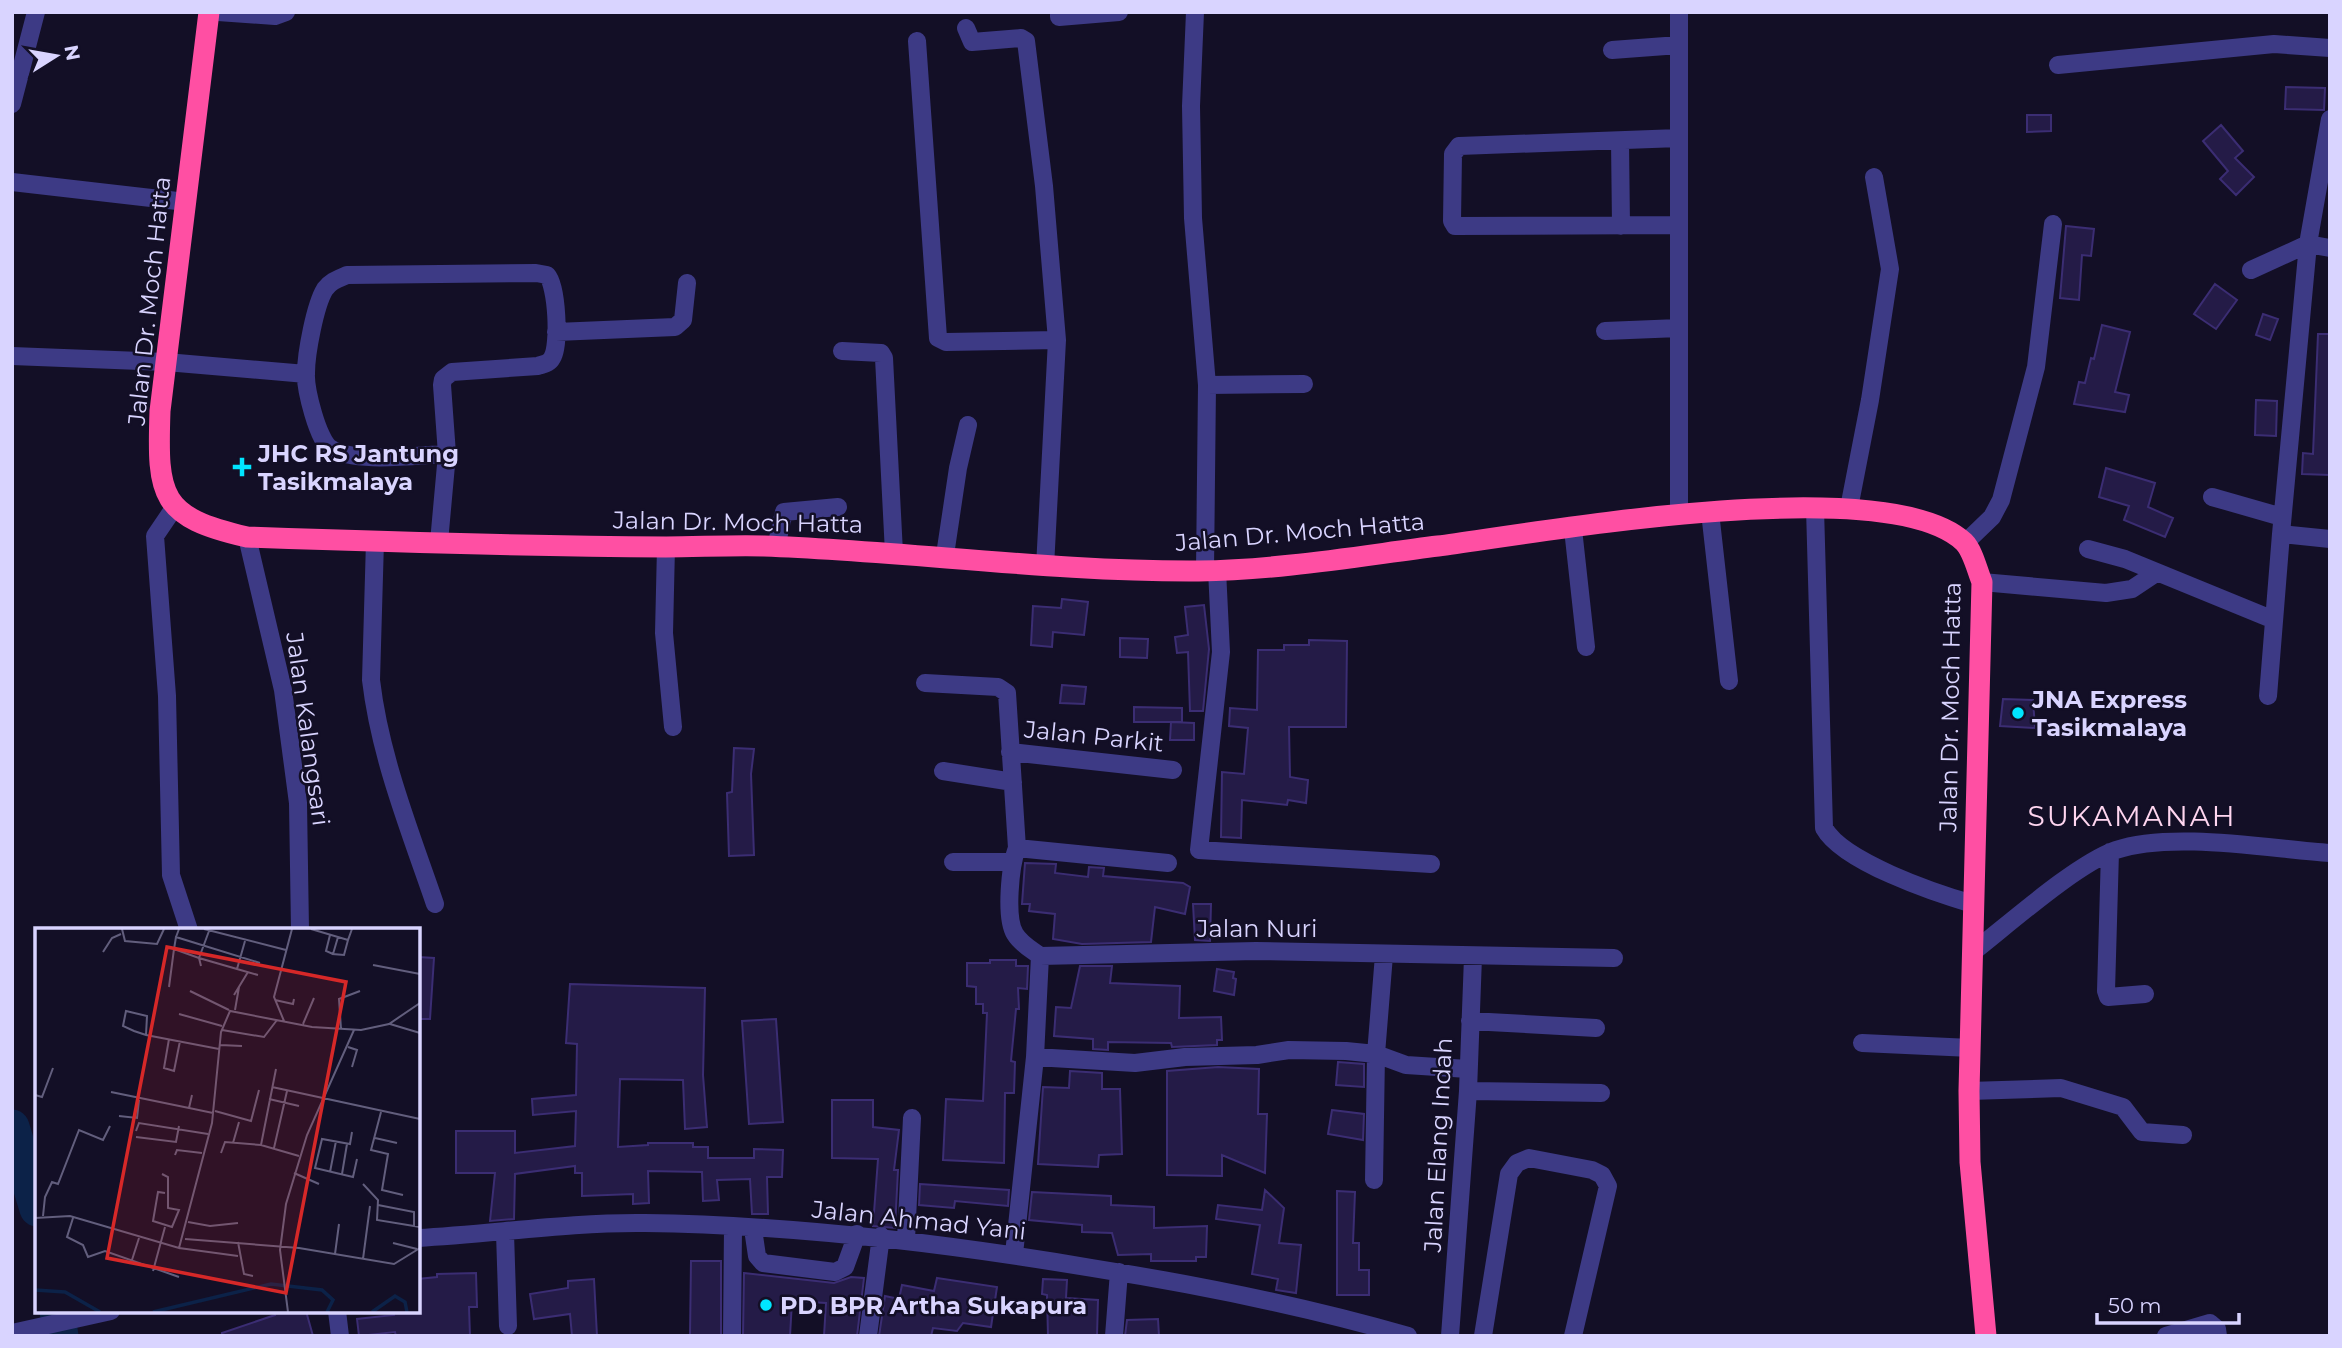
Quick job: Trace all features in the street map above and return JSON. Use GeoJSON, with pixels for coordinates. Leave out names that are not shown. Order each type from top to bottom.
{"type":"FeatureCollection","features":[{"type":"Feature","properties":{"kind":"highway","name":"Jalan Dr. Moch Hatta"},"geometry":{"type":"LineString","coordinates":[[209,12],[166,362],[159,442],[166,492],[174,508],[207,528],[247,537],[776,547],[945,555],[1045,567],[1211,570],[1317,561],[1679,515],[1849,508],[1885,511],[1921,520],[1965,543],[1982,582],[1969,1091],[1970,1162],[1986,1336]]}},
{"type":"Feature","properties":{"kind":"street"},"geometry":{"type":"LineString","coordinates":[[12,104],[36,12]]}},
{"type":"Feature","properties":{"kind":"street"},"geometry":{"type":"LineString","coordinates":[[218,12],[275,16],[286,12]]}},
{"type":"Feature","properties":{"kind":"street"},"geometry":{"type":"LineString","coordinates":[[1059,12],[1059,17],[1119,12]]}},
{"type":"Feature","properties":{"kind":"street"},"geometry":{"type":"LineString","coordinates":[[1195,12],[1191,106],[1193,218],[1207,384],[1211,570],[1221,652],[1199,850],[1432,864]]}},
{"type":"Feature","properties":{"kind":"street"},"geometry":{"type":"LineString","coordinates":[[1679,12],[1679,515]]}},
{"type":"Feature","properties":{"kind":"street"},"geometry":{"type":"LineString","coordinates":[[966,28],[972,42],[1021,38],[1026,41],[1044,186],[1058,340],[1045,567]]}},
{"type":"Feature","properties":{"kind":"street"},"geometry":{"type":"LineString","coordinates":[[918,41],[937,338],[946,342],[1058,340]]}},
{"type":"Feature","properties":{"kind":"street"},"geometry":{"type":"LineString","coordinates":[[2058,65],[2274,44],[2330,48]]}},
{"type":"Feature","properties":{"kind":"street"},"geometry":{"type":"LineString","coordinates":[[1612,50],[1679,45]]}},
{"type":"Feature","properties":{"kind":"street"},"geometry":{"type":"LineString","coordinates":[[2268,696],[2308,244],[2330,119]]}},
{"type":"Feature","properties":{"kind":"street"},"geometry":{"type":"LineString","coordinates":[[1679,138],[1456,148],[1453,154],[1452,220],[1455,226],[1679,225]]}},
{"type":"Feature","properties":{"kind":"street"},"geometry":{"type":"LineString","coordinates":[[1620,141],[1621,226]]}},
{"type":"Feature","properties":{"kind":"street"},"geometry":{"type":"LineString","coordinates":[[1849,508],[1870,400],[1890,269],[1874,177]]}},
{"type":"Feature","properties":{"kind":"street"},"geometry":{"type":"LineString","coordinates":[[12,182],[186,202]]}},
{"type":"Feature","properties":{"kind":"street"},"geometry":{"type":"LineString","coordinates":[[1965,543],[1992,517],[2005,488],[2036,366],[2053,223]]}},
{"type":"Feature","properties":{"kind":"street"},"geometry":{"type":"LineString","coordinates":[[2251,270],[2308,244],[2330,248]]}},
{"type":"Feature","properties":{"kind":"street"},"geometry":{"type":"LineString","coordinates":[[439,542],[447,454],[443,379],[452,372],[549,362],[554,357],[556,332],[553,284],[547,275],[347,275],[334,280],[319,303],[306,374],[318,431],[326,446],[337,453],[354,456],[447,454]]}},
{"type":"Feature","properties":{"kind":"street"},"geometry":{"type":"LineString","coordinates":[[556,332],[675,327],[683,320],[687,283]]}},
{"type":"Feature","properties":{"kind":"street"},"geometry":{"type":"LineString","coordinates":[[1605,331],[1679,328]]}},
{"type":"Feature","properties":{"kind":"street"},"geometry":{"type":"LineString","coordinates":[[842,351],[881,353],[884,358],[894,552]]}},
{"type":"Feature","properties":{"kind":"street"},"geometry":{"type":"LineString","coordinates":[[12,356],[166,362],[306,374]]}},
{"type":"Feature","properties":{"kind":"street"},"geometry":{"type":"LineString","coordinates":[[1207,384],[1304,384]]}},
{"type":"Feature","properties":{"kind":"street"},"geometry":{"type":"LineString","coordinates":[[945,555],[958,468],[968,425]]}},
{"type":"Feature","properties":{"kind":"street"},"geometry":{"type":"LineString","coordinates":[[2212,497],[2281,526],[2330,539]]}},
{"type":"Feature","properties":{"kind":"street"},"geometry":{"type":"LineString","coordinates":[[776,547],[784,512],[838,507]]}},
{"type":"Feature","properties":{"kind":"street"},"geometry":{"type":"LineString","coordinates":[[174,508],[155,536],[167,696],[171,875],[188,928]]}},
{"type":"Feature","properties":{"kind":"street"},"geometry":{"type":"LineString","coordinates":[[1815,508],[1824,828],[1836,844],[1907,883],[1973,904]]}},
{"type":"Feature","properties":{"kind":"street"},"geometry":{"type":"LineString","coordinates":[[1710,512],[1729,681]]}},
{"type":"Feature","properties":{"kind":"street"},"geometry":{"type":"LineString","coordinates":[[1573,529],[1586,647]]}},
{"type":"Feature","properties":{"kind":"street","name":"Jalan Kalangsari"},"geometry":{"type":"LineString","coordinates":[[247,537],[285,703],[298,803],[295,928]]}},
{"type":"Feature","properties":{"kind":"street"},"geometry":{"type":"LineString","coordinates":[[375,541],[371,680],[374,701],[397,794],[435,904]]}},
{"type":"Feature","properties":{"kind":"street"},"geometry":{"type":"LineString","coordinates":[[666,547],[664,632],[673,727]]}},
{"type":"Feature","properties":{"kind":"street"},"geometry":{"type":"LineString","coordinates":[[2088,549],[2274,620]]}},
{"type":"Feature","properties":{"kind":"street"},"geometry":{"type":"LineString","coordinates":[[1982,582],[2106,593],[2132,589],[2156,573]]}},
{"type":"Feature","properties":{"kind":"street"},"geometry":{"type":"LineString","coordinates":[[925,683],[1004,690],[1013,782],[1013,930],[1022,943],[1040,956],[1035,1057],[1014,1254]]}},
{"type":"Feature","properties":{"kind":"street","name":"Jalan Parkit"},"geometry":{"type":"LineString","coordinates":[[1010,752],[1173,770]]}},
{"type":"Feature","properties":{"kind":"street"},"geometry":{"type":"LineString","coordinates":[[943,771],[1013,782]]}},
{"type":"Feature","properties":{"kind":"street"},"geometry":{"type":"LineString","coordinates":[[1973,952],[2090,863],[2129,846],[2173,842],[2330,853]]}},
{"type":"Feature","properties":{"kind":"street"},"geometry":{"type":"LineString","coordinates":[[2110,852],[2106,991],[2108,997],[2145,994]]}},
{"type":"Feature","properties":{"kind":"street"},"geometry":{"type":"LineString","coordinates":[[953,862],[1015,855],[1168,863]]}},
{"type":"Feature","properties":{"kind":"street","name":"Jalan Nuri"},"geometry":{"type":"LineString","coordinates":[[1040,956],[1256,951],[1614,958]]}},
{"type":"Feature","properties":{"kind":"street"},"geometry":{"type":"LineString","coordinates":[[1374,1180],[1376,1054],[1384,955]]}},
{"type":"Feature","properties":{"kind":"street","name":"Jalan Elang Indah"},"geometry":{"type":"LineString","coordinates":[[1450,1336],[1468,1091],[1473,957]]}},
{"type":"Feature","properties":{"kind":"street"},"geometry":{"type":"LineString","coordinates":[[1470,1021],[1596,1028]]}},
{"type":"Feature","properties":{"kind":"street"},"geometry":{"type":"LineString","coordinates":[[1862,1043],[1971,1048]]}},
{"type":"Feature","properties":{"kind":"street"},"geometry":{"type":"LineString","coordinates":[[1035,1057],[1135,1062],[1185,1057],[1257,1055],[1289,1050],[1376,1054],[1406,1065],[1468,1069]]}},
{"type":"Feature","properties":{"kind":"street"},"geometry":{"type":"LineString","coordinates":[[1969,1091],[2061,1088],[2123,1107],[2142,1132],[2183,1135]]}},
{"type":"Feature","properties":{"kind":"street"},"geometry":{"type":"LineString","coordinates":[[1468,1091],[1601,1093]]}},
{"type":"Feature","properties":{"kind":"street"},"geometry":{"type":"LineString","coordinates":[[906,1239],[912,1118]]}},
{"type":"Feature","properties":{"kind":"street"},"geometry":{"type":"LineString","coordinates":[[1483,1336],[1509,1174],[1517,1163],[1529,1158],[1592,1170],[1602,1175],[1608,1186],[1573,1336]]}},
{"type":"Feature","properties":{"kind":"street","name":"Jalan Ahmad Yani"},"geometry":{"type":"LineString","coordinates":[[420,1238],[644,1223],[881,1236],[1119,1272],[1337,1315],[1408,1336]]}},
{"type":"Feature","properties":{"kind":"street"},"geometry":{"type":"LineString","coordinates":[[732,1336],[733,1227]]}},
{"type":"Feature","properties":{"kind":"street"},"geometry":{"type":"LineString","coordinates":[[753,1229],[757,1256],[763,1263],[835,1272],[845,1267],[857,1234]]}},
{"type":"Feature","properties":{"kind":"street"},"geometry":{"type":"LineString","coordinates":[[505,1233],[508,1326]]}},
{"type":"Feature","properties":{"kind":"street"},"geometry":{"type":"LineString","coordinates":[[868,1336],[881,1236]]}},
{"type":"Feature","properties":{"kind":"street"},"geometry":{"type":"LineString","coordinates":[[1114,1336],[1119,1272]]}},
{"type":"Feature","properties":{"kind":"street"},"geometry":{"type":"LineString","coordinates":[[12,1333],[103,1313]]}},
{"type":"Feature","properties":{"kind":"street"},"geometry":{"type":"LineString","coordinates":[[337,1313],[340,1336]]}},
{"type":"Feature","properties":{"kind":"street"},"geometry":{"type":"LineString","coordinates":[[2166,1336],[2210,1323],[2217,1329],[2218,1336]]}},
{"type":"Feature","properties":{"kind":"building"},"geometry":{"type":"Polygon","coordinates":[[[2286,87],[2325,88],[2324,110],[2285,109],[2286,87]]]}},
{"type":"Feature","properties":{"kind":"building"},"geometry":{"type":"Polygon","coordinates":[[[2027,115],[2051,115],[2051,131],[2027,132],[2027,115]]]}},
{"type":"Feature","properties":{"kind":"building"},"geometry":{"type":"Polygon","coordinates":[[[2221,125],[2243,151],[2235,158],[2254,177],[2236,195],[2220,179],[2228,171],[2203,141],[2221,125]]]}},
{"type":"Feature","properties":{"kind":"building"},"geometry":{"type":"Polygon","coordinates":[[[2066,226],[2094,229],[2091,256],[2082,255],[2079,300],[2060,298],[2066,226]]]}},
{"type":"Feature","properties":{"kind":"building"},"geometry":{"type":"Polygon","coordinates":[[[2215,284],[2237,300],[2216,329],[2194,314],[2215,284]]]}},
{"type":"Feature","properties":{"kind":"building"},"geometry":{"type":"Polygon","coordinates":[[[2263,314],[2278,319],[2270,340],[2256,335],[2263,314]]]}},
{"type":"Feature","properties":{"kind":"building"},"geometry":{"type":"Polygon","coordinates":[[[2102,325],[2130,332],[2115,392],[2129,395],[2125,412],[2074,404],[2079,382],[2085,383],[2091,358],[2094,359],[2102,325]]]}},
{"type":"Feature","properties":{"kind":"building"},"geometry":{"type":"Polygon","coordinates":[[[2318,334],[2330,334],[2330,475],[2302,474],[2303,453],[2313,454],[2318,334]]]}},
{"type":"Feature","properties":{"kind":"building"},"geometry":{"type":"Polygon","coordinates":[[[2256,400],[2277,401],[2276,436],[2255,435],[2256,400]]]}},
{"type":"Feature","properties":{"kind":"building"},"geometry":{"type":"Polygon","coordinates":[[[2106,468],[2155,483],[2148,507],[2173,518],[2165,537],[2124,520],[2129,506],[2099,497],[2106,468]]]}},
{"type":"Feature","properties":{"kind":"building"},"geometry":{"type":"Polygon","coordinates":[[[1062,599],[1088,602],[1084,635],[1053,632],[1052,647],[1031,645],[1033,606],[1061,608],[1062,599]]]}},
{"type":"Feature","properties":{"kind":"building"},"geometry":{"type":"Polygon","coordinates":[[[1204,605],[1209,649],[1203,711],[1190,711],[1188,652],[1177,653],[1175,637],[1188,635],[1185,607],[1204,605]]]}},
{"type":"Feature","properties":{"kind":"building"},"geometry":{"type":"Polygon","coordinates":[[[1120,638],[1148,639],[1147,658],[1120,657],[1120,638]]]}},
{"type":"Feature","properties":{"kind":"building"},"geometry":{"type":"Polygon","coordinates":[[[1309,640],[1347,641],[1346,727],[1289,727],[1290,777],[1308,780],[1306,803],[1288,800],[1287,805],[1242,800],[1241,838],[1221,837],[1222,772],[1244,774],[1248,728],[1229,726],[1230,708],[1257,710],[1258,650],[1284,650],[1284,645],[1309,645],[1309,640]]]}},
{"type":"Feature","properties":{"kind":"building"},"geometry":{"type":"Polygon","coordinates":[[[1062,685],[1086,687],[1084,704],[1060,703],[1062,685]]]}},
{"type":"Feature","properties":{"kind":"building","name":"JNA Express Tasikmalaya"},"geometry":{"type":"Polygon","coordinates":[[[2003,699],[2033,700],[2035,728],[2000,726],[2003,699]]]}},
{"type":"Feature","properties":{"kind":"building"},"geometry":{"type":"Polygon","coordinates":[[[1134,707],[1182,708],[1182,722],[1134,722],[1134,707]]]}},
{"type":"Feature","properties":{"kind":"building"},"geometry":{"type":"Polygon","coordinates":[[[1171,722],[1194,723],[1194,740],[1170,740],[1171,722]]]}},
{"type":"Feature","properties":{"kind":"building"},"geometry":{"type":"Polygon","coordinates":[[[734,748],[754,749],[751,774],[754,855],[729,856],[727,793],[732,792],[734,748]]]}},
{"type":"Feature","properties":{"kind":"building"},"geometry":{"type":"Polygon","coordinates":[[[1025,863],[1056,864],[1055,873],[1088,877],[1089,867],[1104,868],[1103,876],[1183,883],[1190,887],[1185,914],[1155,907],[1151,942],[1082,944],[1053,939],[1055,914],[1029,911],[1030,904],[1022,904],[1025,863]]]}},
{"type":"Feature","properties":{"kind":"building"},"geometry":{"type":"Polygon","coordinates":[[[1193,904],[1211,904],[1210,941],[1195,940],[1193,904]]]}},
{"type":"Feature","properties":{"kind":"building"},"geometry":{"type":"Polygon","coordinates":[[[420,957],[434,958],[430,1019],[420,1019],[420,957]]]}},
{"type":"Feature","properties":{"kind":"building"},"geometry":{"type":"Polygon","coordinates":[[[990,960],[1016,960],[1016,966],[1028,966],[1027,989],[1018,988],[1019,1009],[1016,1009],[1011,1061],[1015,1062],[1014,1093],[1005,1093],[1004,1163],[943,1160],[946,1099],[983,1101],[987,1013],[983,1013],[983,1004],[976,1004],[976,987],[967,986],[967,963],[990,963],[990,960]]]}},
{"type":"Feature","properties":{"kind":"building"},"geometry":{"type":"Polygon","coordinates":[[[1080,966],[1112,966],[1110,983],[1180,986],[1179,1018],[1221,1017],[1222,1040],[1217,1040],[1217,1045],[1172,1047],[1171,1043],[1108,1042],[1108,1050],[1093,1049],[1093,1039],[1054,1036],[1056,1007],[1071,1008],[1080,966]]]}},
{"type":"Feature","properties":{"kind":"building"},"geometry":{"type":"Polygon","coordinates":[[[1217,969],[1234,972],[1234,995],[1214,991],[1217,969]]]}},
{"type":"Feature","properties":{"kind":"building"},"geometry":{"type":"Polygon","coordinates":[[[570,984],[705,988],[703,1075],[707,1127],[685,1129],[683,1080],[620,1079],[618,1147],[648,1143],[693,1143],[693,1147],[708,1147],[708,1158],[754,1158],[754,1149],[783,1150],[782,1177],[767,1177],[768,1214],[752,1214],[750,1179],[717,1180],[719,1200],[703,1201],[702,1172],[648,1171],[649,1203],[633,1204],[633,1194],[582,1196],[582,1173],[575,1173],[575,1166],[515,1174],[514,1219],[490,1221],[495,1173],[456,1173],[456,1131],[515,1131],[515,1153],[575,1146],[576,1111],[533,1115],[532,1099],[576,1095],[577,1044],[566,1043],[570,984]]]}},
{"type":"Feature","properties":{"kind":"building"},"geometry":{"type":"Polygon","coordinates":[[[776,1019],[783,1122],[749,1124],[742,1021],[776,1019]]]}},
{"type":"Feature","properties":{"kind":"building"},"geometry":{"type":"Polygon","coordinates":[[[1338,1062],[1364,1064],[1364,1087],[1336,1085],[1338,1062]]]}},
{"type":"Feature","properties":{"kind":"building"},"geometry":{"type":"Polygon","coordinates":[[[1218,1067],[1259,1069],[1258,1114],[1267,1114],[1265,1173],[1222,1155],[1222,1176],[1167,1175],[1167,1071],[1218,1067]]]}},
{"type":"Feature","properties":{"kind":"building"},"geometry":{"type":"Polygon","coordinates":[[[1070,1071],[1102,1073],[1102,1089],[1120,1089],[1122,1154],[1099,1155],[1098,1167],[1038,1164],[1043,1087],[1069,1088],[1070,1071]]]}},
{"type":"Feature","properties":{"kind":"building"},"geometry":{"type":"Polygon","coordinates":[[[832,1100],[873,1100],[873,1127],[899,1130],[894,1170],[898,1170],[895,1228],[873,1226],[878,1159],[832,1158],[832,1100]]]}},
{"type":"Feature","properties":{"kind":"building"},"geometry":{"type":"Polygon","coordinates":[[[1332,1110],[1364,1114],[1363,1140],[1328,1134],[1332,1110]]]}},
{"type":"Feature","properties":{"kind":"building"},"geometry":{"type":"Polygon","coordinates":[[[920,1184],[1009,1190],[1008,1206],[955,1201],[954,1208],[919,1205],[920,1184]]]}},
{"type":"Feature","properties":{"kind":"building"},"geometry":{"type":"Polygon","coordinates":[[[1265,1190],[1284,1208],[1279,1243],[1301,1245],[1296,1293],[1276,1290],[1278,1279],[1252,1274],[1260,1225],[1216,1219],[1218,1205],[1262,1210],[1265,1190]]]}},
{"type":"Feature","properties":{"kind":"building"},"geometry":{"type":"Polygon","coordinates":[[[1337,1191],[1355,1192],[1353,1243],[1359,1243],[1359,1270],[1369,1270],[1369,1295],[1337,1295],[1337,1191]]]}},
{"type":"Feature","properties":{"kind":"building"},"geometry":{"type":"Polygon","coordinates":[[[1032,1192],[1111,1196],[1111,1205],[1154,1207],[1154,1228],[1207,1226],[1206,1257],[1196,1257],[1196,1261],[1151,1261],[1151,1254],[1118,1255],[1112,1233],[1082,1232],[1082,1225],[1029,1220],[1032,1192]]]}},
{"type":"Feature","properties":{"kind":"building"},"geometry":{"type":"Polygon","coordinates":[[[691,1261],[721,1261],[721,1336],[690,1336],[691,1261]]]}},
{"type":"Feature","properties":{"kind":"building"},"geometry":{"type":"Polygon","coordinates":[[[476,1273],[477,1307],[469,1307],[470,1336],[396,1336],[395,1332],[359,1336],[357,1319],[394,1313],[420,1313],[420,1279],[437,1277],[437,1274],[476,1273]]]}},
{"type":"Feature","properties":{"kind":"building"},"geometry":{"type":"Polygon","coordinates":[[[744,1273],[834,1283],[851,1277],[864,1278],[857,1336],[824,1336],[826,1303],[792,1301],[790,1336],[743,1336],[744,1273]]]}},
{"type":"Feature","properties":{"kind":"building"},"geometry":{"type":"Polygon","coordinates":[[[937,1278],[997,1287],[991,1327],[963,1323],[957,1331],[933,1328],[931,1336],[879,1336],[885,1296],[899,1299],[902,1285],[934,1291],[937,1278]]]}},
{"type":"Feature","properties":{"kind":"building"},"geometry":{"type":"Polygon","coordinates":[[[594,1279],[597,1336],[572,1336],[570,1314],[534,1319],[530,1294],[568,1288],[568,1281],[594,1279]]]}},
{"type":"Feature","properties":{"kind":"building"},"geometry":{"type":"Polygon","coordinates":[[[1043,1279],[1067,1280],[1066,1298],[1098,1300],[1097,1336],[1048,1336],[1047,1295],[1042,1294],[1043,1279]]]}},
{"type":"Feature","properties":{"kind":"building"},"geometry":{"type":"Polygon","coordinates":[[[307,1313],[313,1336],[222,1336],[222,1333],[275,1315],[307,1313]]]}},
{"type":"Feature","properties":{"kind":"building"},"geometry":{"type":"Polygon","coordinates":[[[1158,1319],[1159,1336],[1125,1336],[1127,1320],[1158,1319]]]}},
{"type":"Feature","properties":{"kind":"waterway"},"geometry":{"type":"LineString","coordinates":[[12,1127],[35,1202]]}},
{"type":"Feature","properties":{"kind":"waterway"},"geometry":{"type":"LineString","coordinates":[[57,1313],[61,1336]]}},
{"type":"Feature","properties":{"kind":"place","name":"JHC RS Jantung Tasikmalaya"},"geometry":{"type":"Point","coordinates":[242,467]}},
{"type":"Feature","properties":{"kind":"place","name":"JNA Express Tasikmalaya"},"geometry":{"type":"Point","coordinates":[2018,713]}},
{"type":"Feature","properties":{"kind":"place","name":"PD. BPR Artha Sukapura"},"geometry":{"type":"Point","coordinates":[766,1305]}},
{"type":"Feature","properties":{"kind":"district","name":"SUKAMANAH"},"geometry":{"type":"Point","coordinates":[2132,816]}}]}
